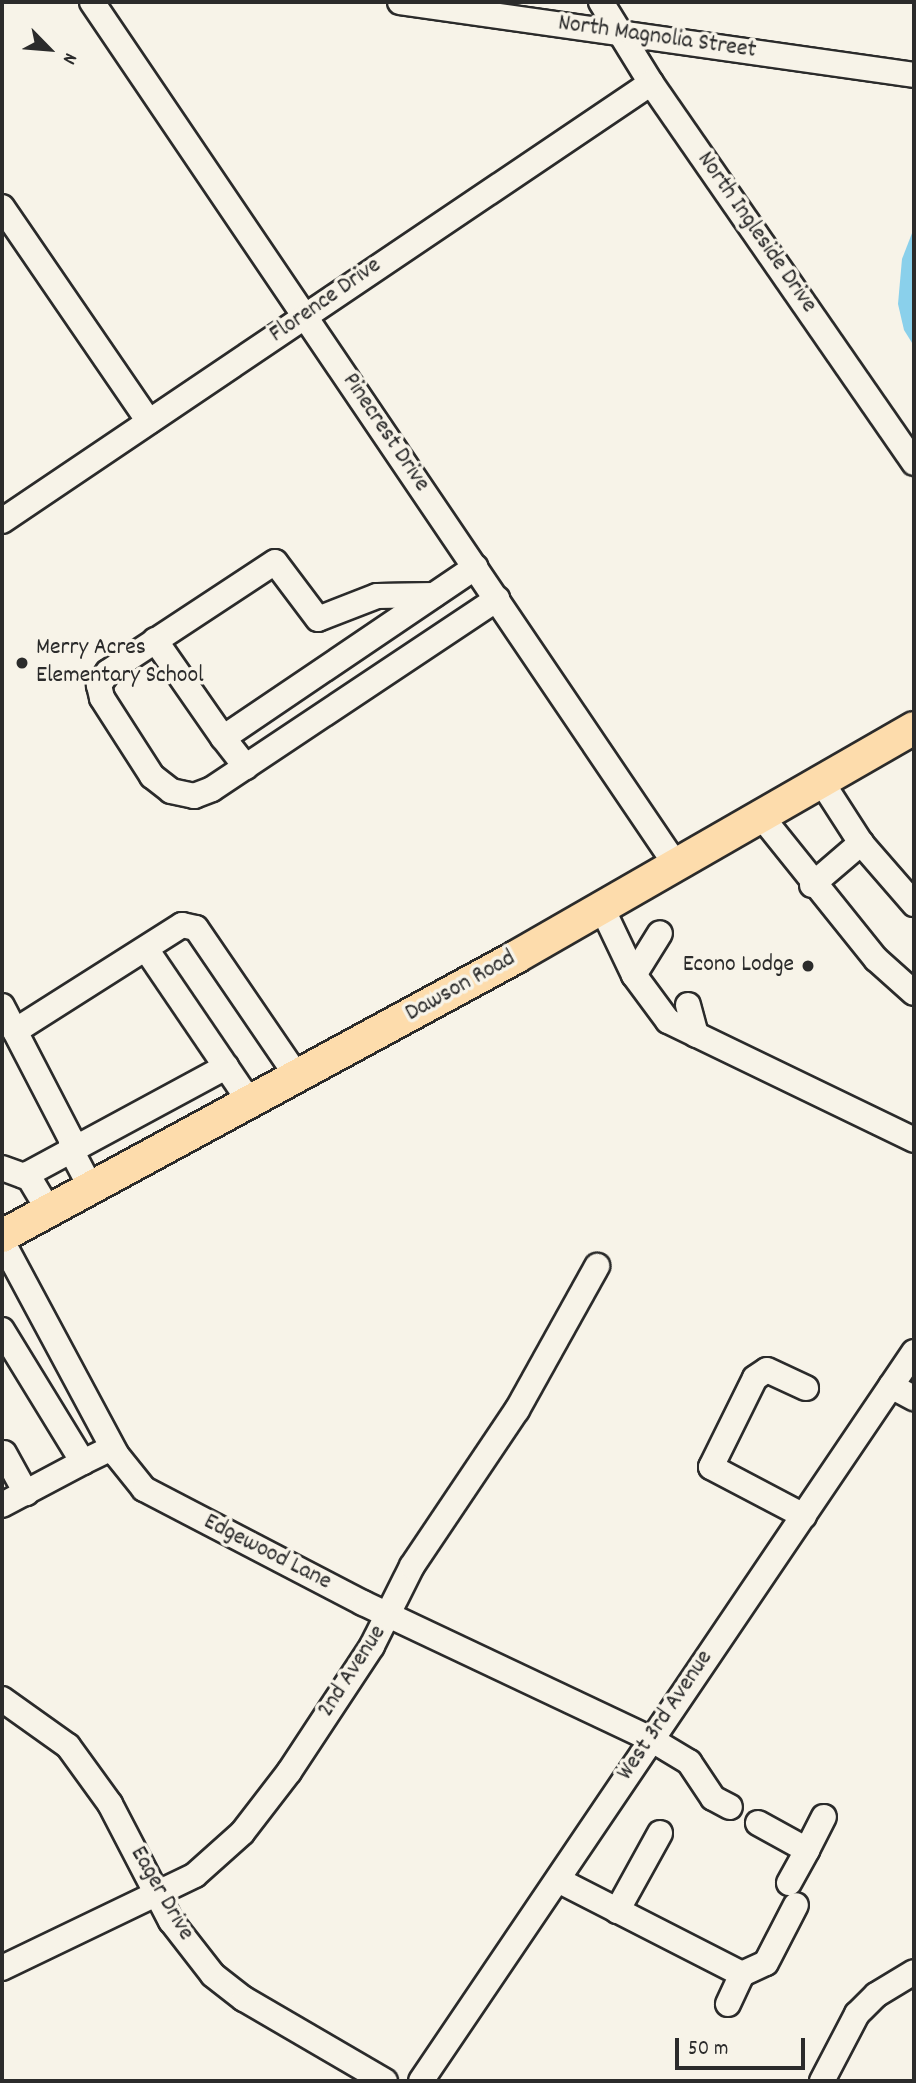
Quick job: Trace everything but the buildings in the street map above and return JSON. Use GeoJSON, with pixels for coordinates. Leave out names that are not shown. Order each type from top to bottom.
{"type":"FeatureCollection","features":[{"type":"Feature","properties":{"kind":"main road","name":"Dawson Road"},"geometry":{"type":"LineString","coordinates":[[2,1236],[603,908],[914,729]]}},
{"type":"Feature","properties":{"kind":"street","name":"Pinecrest Drive"},"geometry":{"type":"LineString","coordinates":[[92,2],[676,865]]}},
{"type":"Feature","properties":{"kind":"street","name":"North Magnolia Street"},"geometry":{"type":"LineString","coordinates":[[400,2],[914,75]]}},
{"type":"Feature","properties":{"kind":"street","name":"North Ingleside Drive"},"geometry":{"type":"LineString","coordinates":[[601,2],[625,35],[651,83],[914,463]]}},
{"type":"Feature","properties":{"kind":"street","name":"Florence Drive"},"geometry":{"type":"LineString","coordinates":[[2,521],[651,83]]}},
{"type":"Feature","properties":{"kind":"street"},"geometry":{"type":"LineString","coordinates":[[2,207],[149,422]]}},
{"type":"Feature","properties":{"kind":"street"},"geometry":{"type":"LineString","coordinates":[[434,595],[377,596],[318,619],[275,562],[108,672],[99,685],[102,698],[152,776],[171,791],[194,796],[212,789],[246,767],[497,599]]}},
{"type":"Feature","properties":{"kind":"street"},"geometry":{"type":"LineString","coordinates":[[223,738],[476,567]]}},
{"type":"Feature","properties":{"kind":"street"},"geometry":{"type":"LineString","coordinates":[[155,640],[246,767]]}},
{"type":"Feature","properties":{"kind":"street"},"geometry":{"type":"LineString","coordinates":[[821,781],[861,843],[914,904]]}},
{"type":"Feature","properties":{"kind":"street"},"geometry":{"type":"LineString","coordinates":[[761,816],[812,885],[876,959],[914,993]]}},
{"type":"Feature","properties":{"kind":"street"},"geometry":{"type":"LineString","coordinates":[[812,885],[861,843]]}},
{"type":"Feature","properties":{"kind":"street"},"geometry":{"type":"LineString","coordinates":[[603,908],[634,975],[668,1021],[914,1140]]}},
{"type":"Feature","properties":{"kind":"street"},"geometry":{"type":"LineString","coordinates":[[15,1031],[182,925],[196,928],[297,1076]]}},
{"type":"Feature","properties":{"kind":"street"},"geometry":{"type":"LineString","coordinates":[[634,975],[660,933]]}},
{"type":"Feature","properties":{"kind":"street"},"geometry":{"type":"LineString","coordinates":[[146,949],[250,1102]]}},
{"type":"Feature","properties":{"kind":"street"},"geometry":{"type":"LineString","coordinates":[[648,997],[682,1001],[696,1035]]}},
{"type":"Feature","properties":{"kind":"street"},"geometry":{"type":"LineString","coordinates":[[2,1006],[71,1139],[71,1150],[91,1188]]}},
{"type":"Feature","properties":{"kind":"street"},"geometry":{"type":"LineString","coordinates":[[2,1168],[27,1174],[226,1067]]}},
{"type":"Feature","properties":{"kind":"street"},"geometry":{"type":"LineString","coordinates":[[27,1174],[49,1211]]}},
{"type":"Feature","properties":{"kind":"street","name":"Edgewood Lane"},"geometry":{"type":"LineString","coordinates":[[2,1241],[112,1448],[144,1489],[388,1615],[649,1738],[689,1762],[713,1798],[730,1807]]}},
{"type":"Feature","properties":{"kind":"street","name":"2nd Avenue"},"geometry":{"type":"LineString","coordinates":[[2,1968],[195,1875],[242,1833],[289,1772],[388,1615],[412,1566],[517,1410],[597,1266]]}},
{"type":"Feature","properties":{"kind":"street"},"geometry":{"type":"LineString","coordinates":[[2,1330],[83,1462]]}},
{"type":"Feature","properties":{"kind":"street","name":"West 3rd Avenue"},"geometry":{"type":"LineString","coordinates":[[421,2081],[558,1880],[649,1738],[804,1516],[914,1352]]}},
{"type":"Feature","properties":{"kind":"street"},"geometry":{"type":"LineString","coordinates":[[804,1516],[711,1467],[755,1378],[767,1370],[806,1388]]}},
{"type":"Feature","properties":{"kind":"street"},"geometry":{"type":"LineString","coordinates":[[891,1386],[914,1398]]}},
{"type":"Feature","properties":{"kind":"street"},"geometry":{"type":"LineString","coordinates":[[2,1505],[112,1448]]}},
{"type":"Feature","properties":{"kind":"street"},"geometry":{"type":"LineString","coordinates":[[4,1453],[26,1493]]}},
{"type":"Feature","properties":{"kind":"street","name":"Eager Drive"},"geometry":{"type":"LineString","coordinates":[[2,1699],[68,1746],[110,1804],[157,1894],[213,1975],[244,2000],[385,2081]]}},
{"type":"Feature","properties":{"kind":"street"},"geometry":{"type":"LineString","coordinates":[[729,2004],[742,1974],[766,1963],[807,1850],[824,1817]]}},
{"type":"Feature","properties":{"kind":"street"},"geometry":{"type":"LineString","coordinates":[[758,1823],[807,1850]]}},
{"type":"Feature","properties":{"kind":"street"},"geometry":{"type":"LineString","coordinates":[[617,1910],[660,1833]]}},
{"type":"Feature","properties":{"kind":"street"},"geometry":{"type":"LineString","coordinates":[[558,1880],[742,1974]]}},
{"type":"Feature","properties":{"kind":"street"},"geometry":{"type":"LineString","coordinates":[[822,2081],[857,2014],[914,1972]]}},
{"type":"Feature","properties":{"kind":"water"},"geometry":{"type":"Polygon","coordinates":[[[914,228],[914,346],[904,330],[898,304],[902,259],[914,228]]]}},
{"type":"Feature","properties":{"kind":"place","name":"Merry Acres Elementary School"},"geometry":{"type":"Point","coordinates":[22,663]}},
{"type":"Feature","properties":{"kind":"place","name":"Econo Lodge"},"geometry":{"type":"Point","coordinates":[808,966]}}]}
